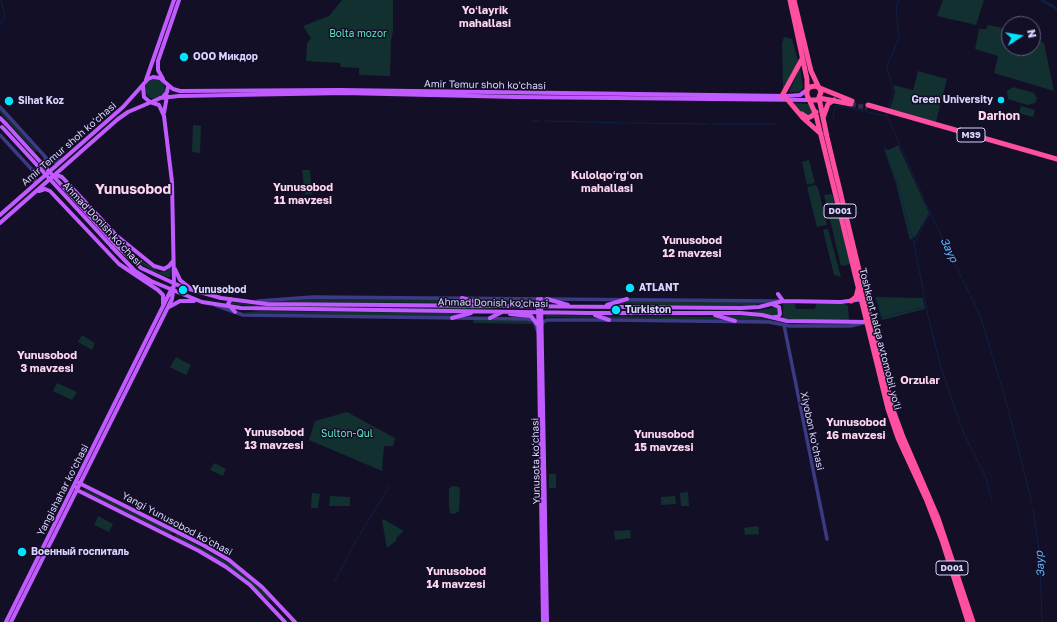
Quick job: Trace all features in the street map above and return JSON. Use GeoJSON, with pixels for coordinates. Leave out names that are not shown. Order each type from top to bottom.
{"type":"FeatureCollection","features":[{"type":"Feature","properties":{"kind":"highway","name":"Toshkent halqa avtomobil yo'li"},"geometry":{"type":"LineString","coordinates":[[790,0],[802,59],[807,90],[806,95],[823,118],[869,322],[892,407],[910,459],[938,518],[968,622]]}},
{"type":"Feature","properties":{"kind":"highway","name":"Toshkent halqa avtomobil yo'li"},"geometry":{"type":"LineString","coordinates":[[794,0],[811,71],[821,94],[819,98],[818,111],[821,134],[858,286],[864,299]]}},
{"type":"Feature","properties":{"kind":"highway"},"geometry":{"type":"LineString","coordinates":[[802,59],[785,97],[795,110],[821,134]]}},
{"type":"Feature","properties":{"kind":"highway"},"geometry":{"type":"LineString","coordinates":[[811,71],[828,92]]}},
{"type":"Feature","properties":{"kind":"highway"},"geometry":{"type":"LineString","coordinates":[[807,90],[813,86],[851,102],[819,98],[816,100],[810,100]]}},
{"type":"Feature","properties":{"kind":"highway"},"geometry":{"type":"LineString","coordinates":[[795,110],[798,109],[808,118],[818,111],[823,101],[828,99]]}},
{"type":"Feature","properties":{"kind":"highway"},"geometry":{"type":"LineString","coordinates":[[823,118],[828,104],[834,100]]}},
{"type":"Feature","properties":{"kind":"highway","name":"M39"},"geometry":{"type":"LineString","coordinates":[[867,107],[1057,158]]}},
{"type":"Feature","properties":{"kind":"highway"},"geometry":{"type":"LineString","coordinates":[[849,301],[856,295],[858,286]]}},
{"type":"Feature","properties":{"kind":"highway","name":"Toshkent halqa avtomobil yo'li"},"geometry":{"type":"LineString","coordinates":[[957,580],[973,622]]}},
{"type":"Feature","properties":{"kind":"main road"},"geometry":{"type":"LineString","coordinates":[[172,290],[174,284],[172,182],[164,116],[168,87],[159,71],[158,64],[174,0]]}},
{"type":"Feature","properties":{"kind":"main road"},"geometry":{"type":"LineString","coordinates":[[164,116],[159,105],[151,102],[143,95],[143,90],[179,0]]}},
{"type":"Feature","properties":{"kind":"main road"},"geometry":{"type":"LineString","coordinates":[[145,83],[154,77],[164,81]]}},
{"type":"Feature","properties":{"kind":"main road","name":"Amir Temur shoh ko'chasi"},"geometry":{"type":"LineString","coordinates":[[164,81],[173,89],[180,91],[339,90],[785,97],[810,100]]}},
{"type":"Feature","properties":{"kind":"main road","name":"Amir Temur shoh ko'chasi"},"geometry":{"type":"LineString","coordinates":[[0,215],[124,107],[145,83]]}},
{"type":"Feature","properties":{"kind":"main road"},"geometry":{"type":"LineString","coordinates":[[160,98],[166,93],[168,87]]}},
{"type":"Feature","properties":{"kind":"main road","name":"Amir Temur shoh ko'chasi"},"geometry":{"type":"LineString","coordinates":[[0,223],[123,115],[160,98],[344,93],[543,97],[785,97],[800,95],[807,90]]}},
{"type":"Feature","properties":{"kind":"main road","name":"Ahmad Donish ko'chasi"},"geometry":{"type":"LineString","coordinates":[[0,118],[3,126],[140,275],[202,302],[230,307],[504,312],[745,313],[773,317],[787,322],[869,322]]}},
{"type":"Feature","properties":{"kind":"main road"},"geometry":{"type":"LineString","coordinates":[[82,143],[86,144],[86,148]]}},
{"type":"Feature","properties":{"kind":"main road"},"geometry":{"type":"LineString","coordinates":[[56,175],[62,176],[102,221],[136,252],[160,269],[168,268],[173,261]]}},
{"type":"Feature","properties":{"kind":"main road"},"geometry":{"type":"LineString","coordinates":[[37,192],[45,189],[51,191],[119,264],[158,290]]}},
{"type":"Feature","properties":{"kind":"main road","name":"Ahmad Donish ko'chasi"},"geometry":{"type":"LineString","coordinates":[[114,246],[144,270],[174,284],[196,292],[267,304],[741,308],[783,301],[849,301],[864,299]]}},
{"type":"Feature","properties":{"kind":"main road"},"geometry":{"type":"LineString","coordinates":[[130,259],[135,257],[136,252]]}},
{"type":"Feature","properties":{"kind":"main road"},"geometry":{"type":"LineString","coordinates":[[173,261],[179,278],[196,292]]}},
{"type":"Feature","properties":{"kind":"main road"},"geometry":{"type":"LineString","coordinates":[[119,264],[140,275],[158,290],[163,296],[163,308]]}},
{"type":"Feature","properties":{"kind":"main road","name":"Yangishahar ko‘chasi"},"geometry":{"type":"LineString","coordinates":[[136,367],[169,308],[172,290]]}},
{"type":"Feature","properties":{"kind":"main road","name":"Yangishahar ko‘chasi"},"geometry":{"type":"LineString","coordinates":[[11,622],[31,576],[101,438],[172,290]]}},
{"type":"Feature","properties":{"kind":"main road"},"geometry":{"type":"LineString","coordinates":[[778,294],[783,301]]}},
{"type":"Feature","properties":{"kind":"main road"},"geometry":{"type":"LineString","coordinates":[[462,298],[489,305]]}},
{"type":"Feature","properties":{"kind":"main road"},"geometry":{"type":"LineString","coordinates":[[231,299],[228,303],[235,312]]}},
{"type":"Feature","properties":{"kind":"main road","name":"Yunusota koʻchasi"},"geometry":{"type":"LineString","coordinates":[[540,299],[547,622]]}},
{"type":"Feature","properties":{"kind":"main road"},"geometry":{"type":"LineString","coordinates":[[547,299],[574,306]]}},
{"type":"Feature","properties":{"kind":"main road"},"geometry":{"type":"LineString","coordinates":[[600,307],[627,300]]}},
{"type":"Feature","properties":{"kind":"main road"},"geometry":{"type":"LineString","coordinates":[[169,308],[180,301],[202,302]]}},
{"type":"Feature","properties":{"kind":"main road"},"geometry":{"type":"LineString","coordinates":[[772,304],[779,306],[780,311],[779,316],[773,317]]}},
{"type":"Feature","properties":{"kind":"main road"},"geometry":{"type":"LineString","coordinates":[[452,318],[479,311]]}},
{"type":"Feature","properties":{"kind":"main road"},"geometry":{"type":"LineString","coordinates":[[490,318],[504,312],[532,316],[540,326]]}},
{"type":"Feature","properties":{"kind":"main road"},"geometry":{"type":"LineString","coordinates":[[591,313],[609,320]]}},
{"type":"Feature","properties":{"kind":"main road"},"geometry":{"type":"LineString","coordinates":[[707,314],[735,321]]}},
{"type":"Feature","properties":{"kind":"main road"},"geometry":{"type":"LineString","coordinates":[[802,325],[812,322]]}},
{"type":"Feature","properties":{"kind":"main road","name":"Yunusota koʻchasi"},"geometry":{"type":"LineString","coordinates":[[540,326],[538,332],[543,622]]}},
{"type":"Feature","properties":{"kind":"main road","name":"Yangishahar ko‘chasi"},"geometry":{"type":"LineString","coordinates":[[6,622],[77,490],[78,482]]}},
{"type":"Feature","properties":{"kind":"main road","name":"Yangi Yunusobod ko'chasi"},"geometry":{"type":"LineString","coordinates":[[78,482],[177,532],[233,563],[275,600],[295,622]]}},
{"type":"Feature","properties":{"kind":"main road","name":"Yangi Yunusobod ko'chasi"},"geometry":{"type":"LineString","coordinates":[[77,490],[174,539],[231,570],[270,605],[285,622]]}},
{"type":"Feature","properties":{"kind":"main road"},"geometry":{"type":"LineString","coordinates":[[174,539],[173,534],[177,532]]}},
{"type":"Feature","properties":{"kind":"main road"},"geometry":{"type":"LineString","coordinates":[[270,605],[275,600]]}},
{"type":"Feature","properties":{"kind":"street"},"geometry":{"type":"LineString","coordinates":[[0,107],[51,162],[63,160]]}},
{"type":"Feature","properties":{"kind":"street"},"geometry":{"type":"LineString","coordinates":[[0,135],[36,176],[35,185]]}},
{"type":"Feature","properties":{"kind":"street"},"geometry":{"type":"LineString","coordinates":[[31,169],[37,171],[44,169],[46,162],[44,156]]}},
{"type":"Feature","properties":{"kind":"street","name":"Ahmad Donish ko'chasi"},"geometry":{"type":"LineString","coordinates":[[249,302],[313,297],[783,301]]}},
{"type":"Feature","properties":{"kind":"street","name":"Ahmad Donish ko'chasi"},"geometry":{"type":"LineString","coordinates":[[212,304],[243,315],[528,319],[534,322],[538,332]]}},
{"type":"Feature","properties":{"kind":"street","name":"Ahmad Donish ko'chasi"},"geometry":{"type":"LineString","coordinates":[[540,326],[547,320],[735,321],[769,322],[784,325],[850,326],[869,322]]}},
{"type":"Feature","properties":{"kind":"street","name":"Xiyobon ko'chasi"},"geometry":{"type":"LineString","coordinates":[[784,325],[827,539]]}},
{"type":"Feature","properties":{"kind":"green space","name":"Bolta mozor"},"geometry":{"type":"Polygon","coordinates":[[[342,0],[393,0],[393,31],[391,41],[390,76],[359,75],[359,68],[341,67],[340,63],[306,61],[307,43],[311,38],[303,26],[329,16],[342,0]]]}},
{"type":"Feature","properties":{"kind":"green space"},"geometry":{"type":"Polygon","coordinates":[[[943,0],[984,0],[976,25],[937,16],[943,0]]]}},
{"type":"Feature","properties":{"kind":"green space"},"geometry":{"type":"Polygon","coordinates":[[[988,25],[1001,27],[1001,56],[1041,56],[1041,41],[1044,43],[1054,91],[994,73],[998,56],[975,49],[979,29],[986,29],[988,25]]]}},
{"type":"Feature","properties":{"kind":"green space"},"geometry":{"type":"Polygon","coordinates":[[[784,37],[792,39],[798,61],[786,89],[783,88],[782,43],[784,37]]]}},
{"type":"Feature","properties":{"kind":"green space"},"geometry":{"type":"Polygon","coordinates":[[[800,67],[803,88],[799,92],[789,92],[800,67]]]}},
{"type":"Feature","properties":{"kind":"green space"},"geometry":{"type":"Polygon","coordinates":[[[918,71],[947,79],[936,122],[890,109],[895,92],[893,85],[913,90],[918,71]]]}},
{"type":"Feature","properties":{"kind":"green space"},"geometry":{"type":"Polygon","coordinates":[[[155,79],[162,82],[165,89],[162,96],[155,99],[148,96],[145,89],[148,82],[155,79]]]}},
{"type":"Feature","properties":{"kind":"green space"},"geometry":{"type":"Polygon","coordinates":[[[1013,87],[1034,93],[1037,98],[1035,103],[1027,105],[1008,99],[1007,91],[1013,87]]]}},
{"type":"Feature","properties":{"kind":"green space"},"geometry":{"type":"Polygon","coordinates":[[[793,104],[809,104],[813,113],[805,115],[793,104]]]}},
{"type":"Feature","properties":{"kind":"green space"},"geometry":{"type":"Polygon","coordinates":[[[1021,106],[1035,110],[1033,117],[1019,113],[1021,106]]]}},
{"type":"Feature","properties":{"kind":"green space"},"geometry":{"type":"Polygon","coordinates":[[[0,109],[37,151],[35,152],[8,122],[0,112],[0,109]]]}},
{"type":"Feature","properties":{"kind":"green space"},"geometry":{"type":"Polygon","coordinates":[[[193,125],[201,126],[200,153],[192,152],[193,125]]]}},
{"type":"Feature","properties":{"kind":"green space"},"geometry":{"type":"Polygon","coordinates":[[[898,145],[929,213],[916,236],[910,240],[896,184],[884,149],[889,150],[898,145]]]}},
{"type":"Feature","properties":{"kind":"green space"},"geometry":{"type":"Polygon","coordinates":[[[809,160],[815,183],[807,185],[802,162],[809,160]]]}},
{"type":"Feature","properties":{"kind":"green space"},"geometry":{"type":"Polygon","coordinates":[[[302,170],[310,170],[312,194],[305,195],[302,170]]]}},
{"type":"Feature","properties":{"kind":"green space"},"geometry":{"type":"Polygon","coordinates":[[[815,185],[818,188],[827,225],[817,227],[807,187],[815,185]]]}},
{"type":"Feature","properties":{"kind":"green space"},"geometry":{"type":"Polygon","coordinates":[[[832,194],[851,264],[841,266],[824,195],[832,194]]]}},
{"type":"Feature","properties":{"kind":"green space"},"geometry":{"type":"Polygon","coordinates":[[[828,229],[841,277],[834,275],[823,230],[828,229]]]}},
{"type":"Feature","properties":{"kind":"green space"},"geometry":{"type":"Polygon","coordinates":[[[137,257],[159,272],[166,271],[171,267],[170,278],[134,260],[137,257]]]}},
{"type":"Feature","properties":{"kind":"green space"},"geometry":{"type":"Polygon","coordinates":[[[875,297],[923,298],[925,309],[882,320],[875,297]]]}},
{"type":"Feature","properties":{"kind":"green space"},"geometry":{"type":"Polygon","coordinates":[[[319,298],[459,299],[473,303],[267,302],[319,298]]]}},
{"type":"Feature","properties":{"kind":"green space"},"geometry":{"type":"Polygon","coordinates":[[[473,300],[534,300],[533,304],[484,302],[473,300]]]}},
{"type":"Feature","properties":{"kind":"green space"},"geometry":{"type":"Polygon","coordinates":[[[627,301],[771,302],[750,306],[615,304],[627,301]]]}},
{"type":"Feature","properties":{"kind":"green space"},"geometry":{"type":"Polygon","coordinates":[[[231,302],[256,305],[504,308],[477,309],[256,306],[231,304],[231,302]]]}},
{"type":"Feature","properties":{"kind":"green space"},"geometry":{"type":"Polygon","coordinates":[[[783,303],[795,304],[796,309],[815,309],[816,304],[845,304],[848,306],[849,320],[783,319],[783,303]]]}},
{"type":"Feature","properties":{"kind":"green space"},"geometry":{"type":"Polygon","coordinates":[[[777,307],[779,314],[777,316],[750,312],[777,307]]]}},
{"type":"Feature","properties":{"kind":"green space"},"geometry":{"type":"Polygon","coordinates":[[[261,311],[465,313],[449,317],[241,313],[261,311]]]}},
{"type":"Feature","properties":{"kind":"green space"},"geometry":{"type":"Polygon","coordinates":[[[545,315],[591,316],[596,318],[545,317],[545,315]]]}},
{"type":"Feature","properties":{"kind":"green space"},"geometry":{"type":"Polygon","coordinates":[[[724,315],[751,316],[781,322],[736,320],[724,315]]]}},
{"type":"Feature","properties":{"kind":"green space"},"geometry":{"type":"Polygon","coordinates":[[[602,316],[722,317],[727,320],[610,318],[602,316]]]}},
{"type":"Feature","properties":{"kind":"green space"},"geometry":{"type":"Polygon","coordinates":[[[473,320],[529,320],[533,324],[473,323],[473,320]]]}},
{"type":"Feature","properties":{"kind":"green space"},"geometry":{"type":"Polygon","coordinates":[[[82,335],[95,343],[92,350],[78,342],[82,335]]]}},
{"type":"Feature","properties":{"kind":"green space"},"geometry":{"type":"Polygon","coordinates":[[[176,357],[191,365],[186,375],[170,367],[176,357]]]}},
{"type":"Feature","properties":{"kind":"green space"},"geometry":{"type":"Polygon","coordinates":[[[57,383],[77,392],[72,400],[53,391],[57,383]]]}},
{"type":"Feature","properties":{"kind":"green space","name":"Sulton-Qul"},"geometry":{"type":"Polygon","coordinates":[[[347,412],[395,438],[393,446],[384,446],[382,471],[309,440],[315,421],[347,412]]]}},
{"type":"Feature","properties":{"kind":"green space"},"geometry":{"type":"Polygon","coordinates":[[[214,463],[226,469],[223,476],[210,470],[214,463]]]}},
{"type":"Feature","properties":{"kind":"green space"},"geometry":{"type":"Polygon","coordinates":[[[549,474],[556,474],[556,488],[549,488],[549,474]]]}},
{"type":"Feature","properties":{"kind":"green space"},"geometry":{"type":"Polygon","coordinates":[[[452,486],[459,487],[460,491],[459,511],[454,514],[450,513],[449,509],[449,489],[452,486]]]}},
{"type":"Feature","properties":{"kind":"green space"},"geometry":{"type":"Polygon","coordinates":[[[85,489],[171,531],[172,533],[170,534],[83,490],[85,489]]]}},
{"type":"Feature","properties":{"kind":"green space"},"geometry":{"type":"Polygon","coordinates":[[[688,492],[689,506],[681,506],[680,493],[688,492]]]}},
{"type":"Feature","properties":{"kind":"green space"},"geometry":{"type":"Polygon","coordinates":[[[312,493],[320,494],[318,508],[311,508],[312,493]]]}},
{"type":"Feature","properties":{"kind":"green space"},"geometry":{"type":"Polygon","coordinates":[[[330,496],[350,497],[350,506],[329,506],[330,496]]]}},
{"type":"Feature","properties":{"kind":"green space"},"geometry":{"type":"Polygon","coordinates":[[[675,496],[676,504],[661,505],[661,497],[675,496]]]}},
{"type":"Feature","properties":{"kind":"green space"},"geometry":{"type":"Polygon","coordinates":[[[98,516],[113,524],[109,532],[94,525],[98,516]]]}},
{"type":"Feature","properties":{"kind":"green space"},"geometry":{"type":"Polygon","coordinates":[[[383,519],[404,531],[396,538],[397,540],[387,548],[382,521],[383,519]]]}},
{"type":"Feature","properties":{"kind":"green space"},"geometry":{"type":"Polygon","coordinates":[[[758,526],[759,534],[745,535],[744,528],[758,526]]]}},
{"type":"Feature","properties":{"kind":"green space"},"geometry":{"type":"Polygon","coordinates":[[[630,530],[631,538],[615,540],[614,531],[630,530]]]}},
{"type":"Feature","properties":{"kind":"green space"},"geometry":{"type":"Polygon","coordinates":[[[176,534],[234,566],[264,591],[271,600],[269,601],[228,566],[175,537],[176,534]]]}},
{"type":"Feature","properties":{"kind":"waterway"},"geometry":{"type":"LineString","coordinates":[[0,23],[5,18],[1,0]]}},
{"type":"Feature","properties":{"kind":"waterway","name":"Заур"},"geometry":{"type":"LineString","coordinates":[[888,109],[893,92],[887,66],[899,38],[896,8],[899,0]]}},
{"type":"Feature","properties":{"kind":"waterway"},"geometry":{"type":"LineString","coordinates":[[1042,0],[1057,9]]}},
{"type":"Feature","properties":{"kind":"waterway"},"geometry":{"type":"LineString","coordinates":[[833,120],[835,106],[886,116]]}},
{"type":"Feature","properties":{"kind":"waterway","name":"Заур"},"geometry":{"type":"LineString","coordinates":[[887,113],[930,213],[980,315],[1006,401],[1032,503]]}},
{"type":"Feature","properties":{"kind":"waterway"},"geometry":{"type":"LineString","coordinates":[[531,121],[540,121]]}},
{"type":"Feature","properties":{"kind":"waterway"},"geometry":{"type":"LineString","coordinates":[[544,121],[629,123]]}},
{"type":"Feature","properties":{"kind":"waterway"},"geometry":{"type":"LineString","coordinates":[[632,123],[709,124]]}},
{"type":"Feature","properties":{"kind":"waterway"},"geometry":{"type":"LineString","coordinates":[[712,124],[777,124]]}},
{"type":"Feature","properties":{"kind":"waterway"},"geometry":{"type":"LineString","coordinates":[[884,146],[901,195],[914,244]]}},
{"type":"Feature","properties":{"kind":"waterway"},"geometry":{"type":"LineString","coordinates":[[930,213],[914,244],[929,320],[942,371],[964,434],[986,478],[992,502]]}},
{"type":"Feature","properties":{"kind":"waterway"},"geometry":{"type":"LineString","coordinates":[[877,300],[881,317],[926,307]]}},
{"type":"Feature","properties":{"kind":"waterway"},"geometry":{"type":"LineString","coordinates":[[334,582],[356,541],[390,485]]}},
{"type":"Feature","properties":{"kind":"waterway","name":"Заур"},"geometry":{"type":"LineString","coordinates":[[1033,507],[1040,558],[1042,622]]}},
{"type":"Feature","properties":{"kind":"tunnel"},"geometry":{"type":"LineString","coordinates":[[851,104],[867,108]]}},
{"type":"Feature","properties":{"kind":"place","name":"ООО Микдор"},"geometry":{"type":"Point","coordinates":[184,57]}},
{"type":"Feature","properties":{"kind":"place","name":"Green University"},"geometry":{"type":"Point","coordinates":[1001,100]}},
{"type":"Feature","properties":{"kind":"place","name":"Sihat Koz"},"geometry":{"type":"Point","coordinates":[9,101]}},
{"type":"Feature","properties":{"kind":"place","name":"ATLANT"},"geometry":{"type":"Point","coordinates":[630,288]}},
{"type":"Feature","properties":{"kind":"place","name":"Yunusobod"},"geometry":{"type":"Point","coordinates":[183,290]}},
{"type":"Feature","properties":{"kind":"place","name":"Turkiston"},"geometry":{"type":"Point","coordinates":[616,310]}},
{"type":"Feature","properties":{"kind":"place","name":"Военный госпиталь"},"geometry":{"type":"Point","coordinates":[22,552]}},
{"type":"Feature","properties":{"kind":"district","name":"Yoʻlayrik mahallasi"},"geometry":{"type":"Point","coordinates":[485,17]}},
{"type":"Feature","properties":{"kind":"district","name":"Darhon"},"geometry":{"type":"Point","coordinates":[999,116]}},
{"type":"Feature","properties":{"kind":"district","name":"Kulolqoʻrgʻon mahallasi"},"geometry":{"type":"Point","coordinates":[607,182]}},
{"type":"Feature","properties":{"kind":"district","name":"Yunusobod"},"geometry":{"type":"Point","coordinates":[133,190]}},
{"type":"Feature","properties":{"kind":"district","name":"Yunusobod 11 mavzesi"},"geometry":{"type":"Point","coordinates":[303,194]}},
{"type":"Feature","properties":{"kind":"district","name":"Yunusobod 12 mavzesi"},"geometry":{"type":"Point","coordinates":[692,247]}},
{"type":"Feature","properties":{"kind":"district","name":"Yunusobod 3 mavzesi"},"geometry":{"type":"Point","coordinates":[47,362]}},
{"type":"Feature","properties":{"kind":"district","name":"Orzular"},"geometry":{"type":"Point","coordinates":[920,381]}},
{"type":"Feature","properties":{"kind":"district","name":"Yunusobod 16 mavzesi"},"geometry":{"type":"Point","coordinates":[856,429]}},
{"type":"Feature","properties":{"kind":"district","name":"Yunusobod 13 mavzesi"},"geometry":{"type":"Point","coordinates":[274,439]}},
{"type":"Feature","properties":{"kind":"district","name":"Yunusobod 15 mavzesi"},"geometry":{"type":"Point","coordinates":[664,441]}},
{"type":"Feature","properties":{"kind":"district","name":"Yunusobod 14 mavzesi"},"geometry":{"type":"Point","coordinates":[456,578]}}]}
